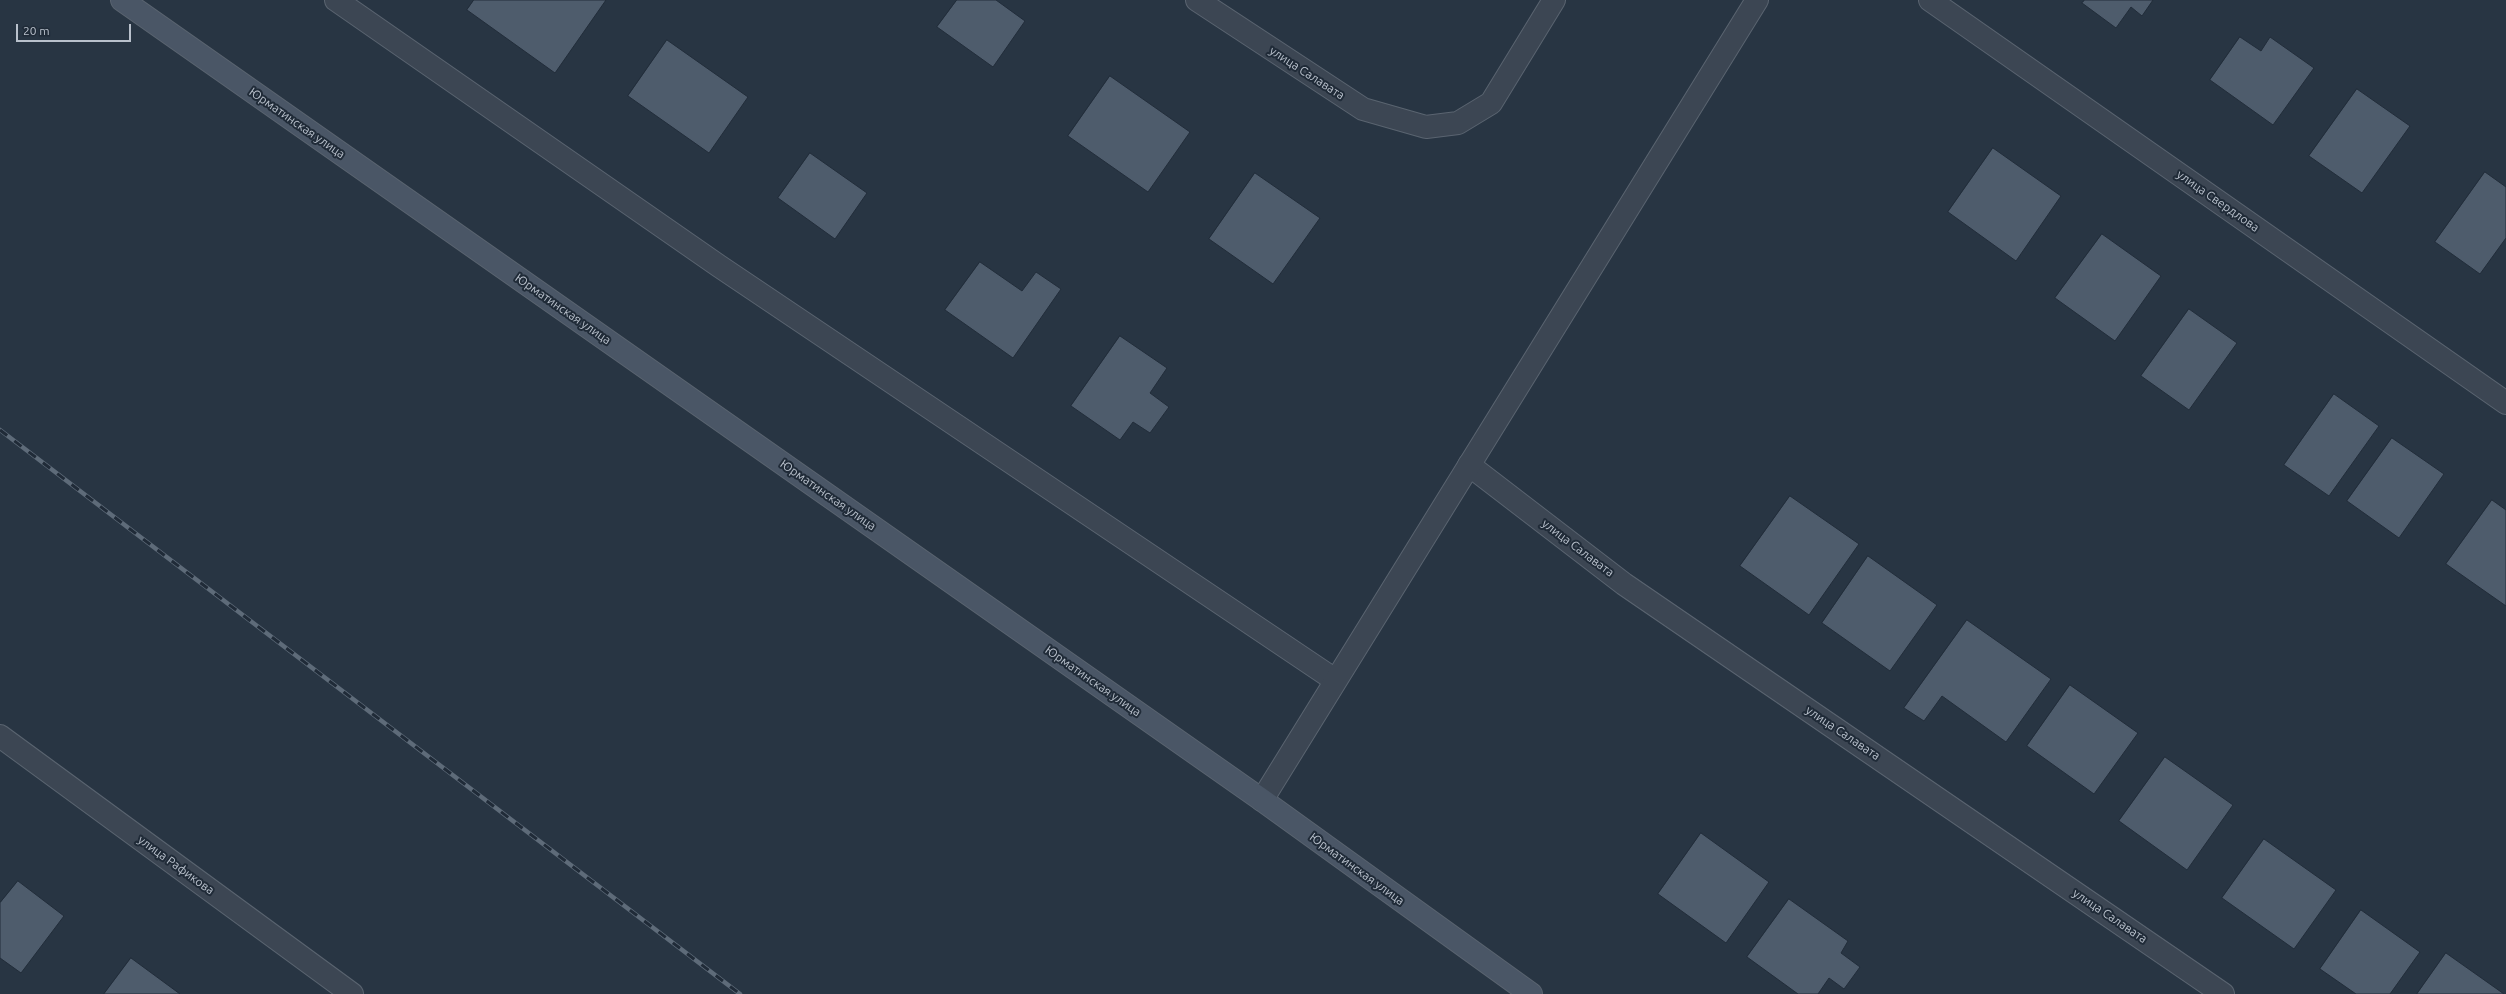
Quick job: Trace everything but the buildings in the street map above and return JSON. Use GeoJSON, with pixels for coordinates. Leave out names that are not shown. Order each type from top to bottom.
{"type":"FeatureCollection","features":[{"type":"Feature","properties":{"kind":"main road","name":"Юрматинская улица"},"geometry":{"type":"LineString","coordinates":[[122,0],[1262,800],[1531,994]]}},
{"type":"Feature","properties":{"kind":"street"},"geometry":{"type":"LineString","coordinates":[[336,0],[719,266],[1336,680]]}},
{"type":"Feature","properties":{"kind":"street","name":"улица Салавата"},"geometry":{"type":"LineString","coordinates":[[1197,0],[1363,110],[1426,127],[1458,123],[1491,103],[1554,0]]}},
{"type":"Feature","properties":{"kind":"street"},"geometry":{"type":"LineString","coordinates":[[1262,800],[1468,465],[1539,356],[1757,0]]}},
{"type":"Feature","properties":{"kind":"street","name":"улица Свердлова"},"geometry":{"type":"LineString","coordinates":[[1930,0],[2506,403]]}},
{"type":"Feature","properties":{"kind":"street","name":"улица Салавата"},"geometry":{"type":"LineString","coordinates":[[1468,465],[1624,584],[2223,994]]}},
{"type":"Feature","properties":{"kind":"street","name":"улица Рафикова"},"geometry":{"type":"LineString","coordinates":[[0,736],[352,994]]}},
{"type":"Feature","properties":{"kind":"railway"},"geometry":{"type":"LineString","coordinates":[[0,430],[740,994]]}}]}
